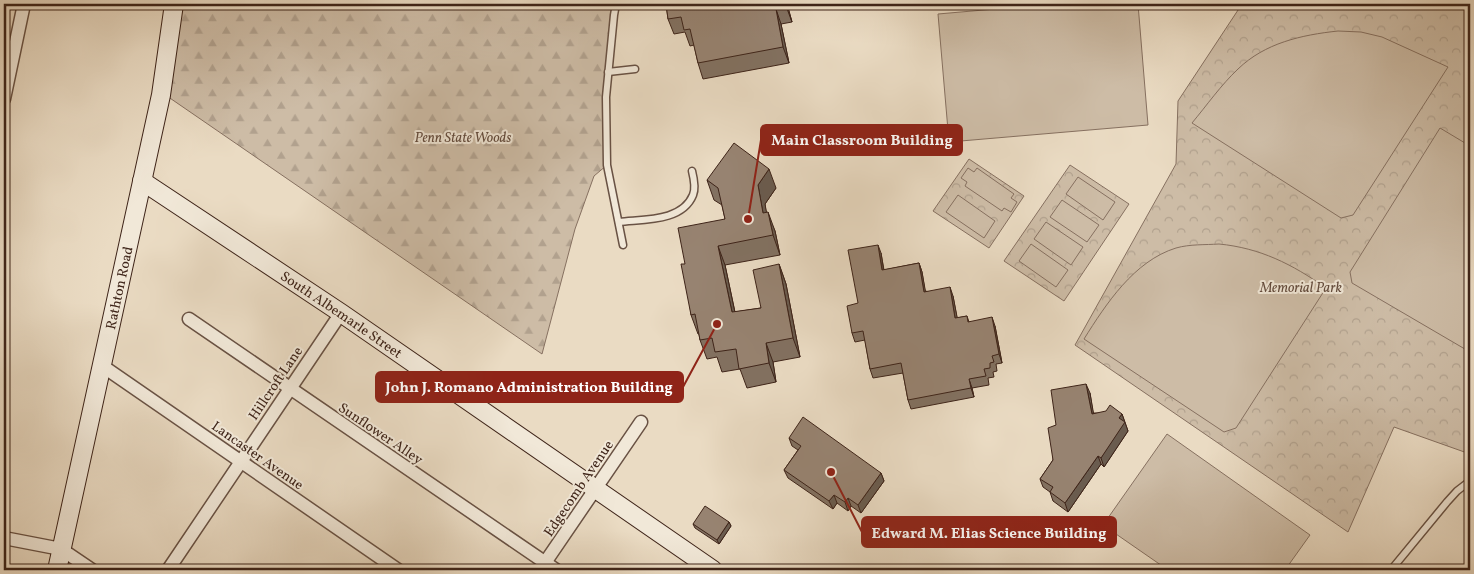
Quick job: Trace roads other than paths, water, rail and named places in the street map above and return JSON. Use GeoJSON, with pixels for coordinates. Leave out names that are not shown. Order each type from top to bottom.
{"type":"FeatureCollection","features":[{"type":"Feature","properties":{"kind":"street"},"geometry":{"type":"LineString","coordinates":[[4,99],[24,4]]}},
{"type":"Feature","properties":{"kind":"street","name":"Rathton Road"},"geometry":{"type":"LineString","coordinates":[[57,570],[161,95],[174,4]]}},
{"type":"Feature","properties":{"kind":"street","name":"South Albemarle Street"},"geometry":{"type":"LineString","coordinates":[[142,181],[341,313],[713,570]]}},
{"type":"Feature","properties":{"kind":"street","name":"Hillcroft Lane"},"geometry":{"type":"LineString","coordinates":[[168,570],[341,313]]}},
{"type":"Feature","properties":{"kind":"street","name":"Sunflower Alley"},"geometry":{"type":"LineString","coordinates":[[189,319],[542,566],[556,570]]}},
{"type":"Feature","properties":{"kind":"street","name":"Lancaster Avenue"},"geometry":{"type":"LineString","coordinates":[[101,365],[398,570]]}},
{"type":"Feature","properties":{"kind":"street","name":"Edgecomb Avenue"},"geometry":{"type":"LineString","coordinates":[[542,566],[641,422]]}},
{"type":"Feature","properties":{"kind":"street"},"geometry":{"type":"LineString","coordinates":[[4,538],[62,549],[92,570]]}},
{"type":"Feature","properties":{"kind":"lane"},"geometry":{"type":"LineString","coordinates":[[616,4],[606,97],[608,166],[624,245]]}},
{"type":"Feature","properties":{"kind":"lane"},"geometry":{"type":"LineString","coordinates":[[608,72],[634,69]]}},
{"type":"Feature","properties":{"kind":"lane"},"geometry":{"type":"LineString","coordinates":[[619,222],[660,217],[682,210],[694,194],[695,185],[692,171]]}},
{"type":"Feature","properties":{"kind":"lane"},"geometry":{"type":"LineString","coordinates":[[1392,570],[1456,491],[1470,481]]}},
{"type":"Feature","properties":{"kind":"place","name":"Main Classroom Building"},"geometry":{"type":"Point","coordinates":[748,219]}},
{"type":"Feature","properties":{"kind":"place","name":"John J. Romano Administration Building"},"geometry":{"type":"Point","coordinates":[717,324]}},
{"type":"Feature","properties":{"kind":"place","name":"Edward M. Elias Science Building"},"geometry":{"type":"Point","coordinates":[831,472]}},
{"type":"Feature","properties":{"kind":"park label","name":"Penn State Woods"},"geometry":{"type":"Point","coordinates":[463,137]}},
{"type":"Feature","properties":{"kind":"park label","name":"Memorial Park"},"geometry":{"type":"Point","coordinates":[1301,287]}}]}
